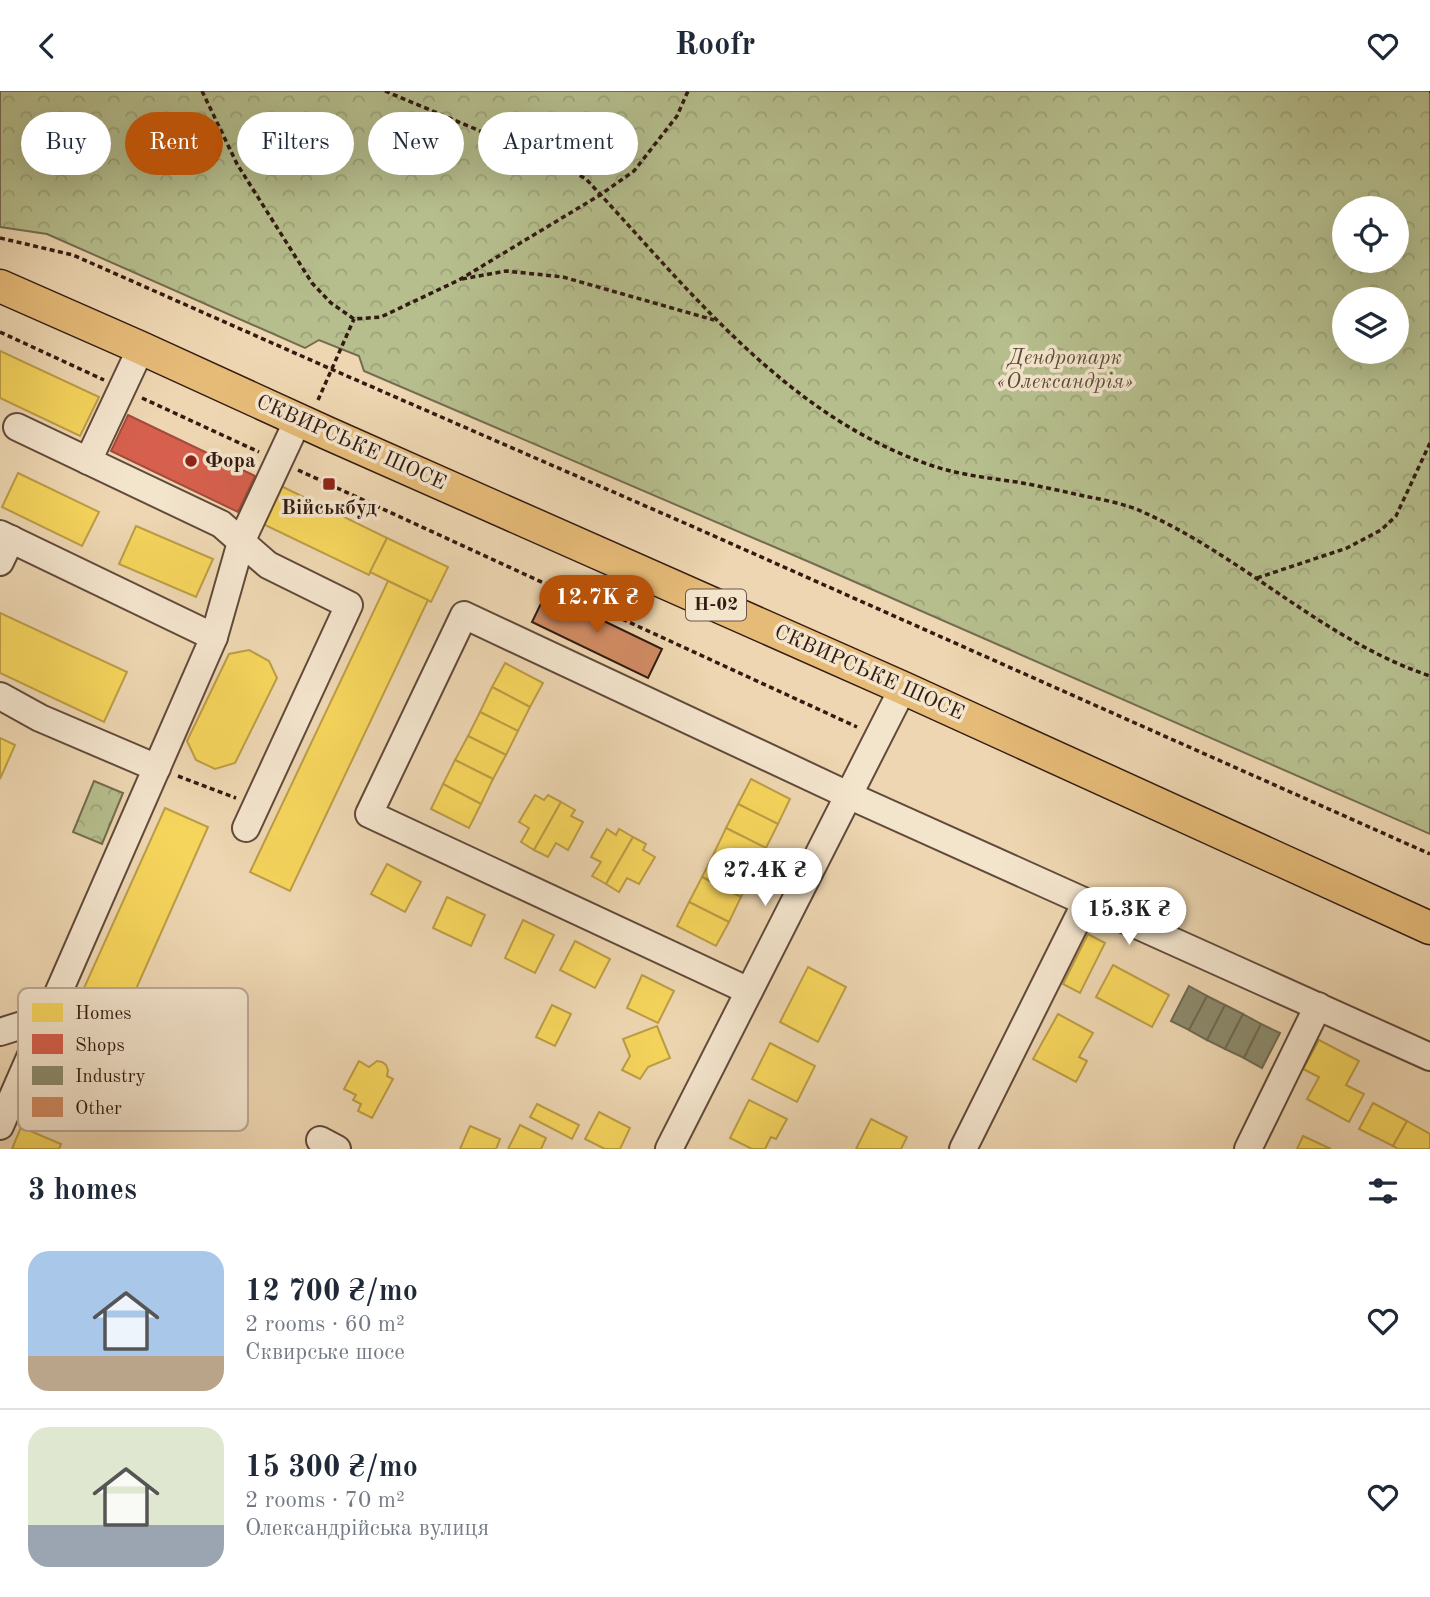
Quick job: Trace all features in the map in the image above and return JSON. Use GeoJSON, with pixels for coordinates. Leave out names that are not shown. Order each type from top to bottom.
{"type":"FeatureCollection","features":[{"type":"Feature","properties":{"kind":"main road","name":"СКВИРСЬКЕ ШОСЕ"},"geometry":{"type":"LineString","coordinates":[[3,294],[308,410],[903,688],[1430,928]]}},
{"type":"Feature","properties":{"kind":"street"},"geometry":{"type":"LineString","coordinates":[[88,461],[141,348]]}},
{"type":"Feature","properties":{"kind":"street"},"geometry":{"type":"LineString","coordinates":[[61,988],[214,637],[241,542],[279,461],[308,410]]}},
{"type":"Feature","properties":{"kind":"street"},"geometry":{"type":"LineString","coordinates":[[17,426],[221,524],[268,565],[349,605],[251,817]]}},
{"type":"Feature","properties":{"kind":"street"},"geometry":{"type":"LineString","coordinates":[[4,545],[214,637]]}},
{"type":"Feature","properties":{"kind":"street"},"geometry":{"type":"LineString","coordinates":[[749,992],[369,814],[464,615],[848,795],[1430,1057]]}},
{"type":"Feature","properties":{"kind":"street"},"geometry":{"type":"LineString","coordinates":[[669,1149],[903,688]]}},
{"type":"Feature","properties":{"kind":"street"},"geometry":{"type":"LineString","coordinates":[[0,697],[40,718],[157,768]]}},
{"type":"Feature","properties":{"kind":"street"},"geometry":{"type":"LineString","coordinates":[[963,1149],[1086,902]]}},
{"type":"Feature","properties":{"kind":"street"},"geometry":{"type":"LineString","coordinates":[[1248,1149],[1318,1006]]}},
{"type":"Feature","properties":{"kind":"street"},"geometry":{"type":"LineString","coordinates":[[0,1032],[18,1026]]}},
{"type":"Feature","properties":{"kind":"street"},"geometry":{"type":"LineString","coordinates":[[0,1126],[18,1085]]}},
{"type":"Feature","properties":{"kind":"path"},"geometry":{"type":"LineString","coordinates":[[202,91],[237,164],[312,283],[331,303],[354,319],[381,317],[459,280],[600,195],[634,171],[677,115],[688,91]]}},
{"type":"Feature","properties":{"kind":"path"},"geometry":{"type":"LineString","coordinates":[[385,91],[561,165],[586,179],[716,320],[766,366],[829,416],[901,454],[934,466],[969,476],[1017,482],[1096,498],[1144,512],[1219,553],[1336,632],[1377,654],[1430,676]]}},
{"type":"Feature","properties":{"kind":"path"},"geometry":{"type":"LineString","coordinates":[[0,238],[73,255],[1430,854]]}},
{"type":"Feature","properties":{"kind":"path"},"geometry":{"type":"LineString","coordinates":[[459,280],[506,271],[563,277],[716,320]]}},
{"type":"Feature","properties":{"kind":"path"},"geometry":{"type":"LineString","coordinates":[[308,410],[354,319]]}},
{"type":"Feature","properties":{"kind":"path"},"geometry":{"type":"LineString","coordinates":[[0,332],[878,737]]}},
{"type":"Feature","properties":{"kind":"path"},"geometry":{"type":"LineString","coordinates":[[1257,578],[1347,548],[1381,530],[1395,516],[1430,443]]}},
{"type":"Feature","properties":{"kind":"path"},"geometry":{"type":"LineString","coordinates":[[157,768],[251,817]]}},
{"type":"Feature","properties":{"kind":"green space","name":"Дендропарк «Олександрія»"},"geometry":{"type":"Polygon","coordinates":[[[0,91],[1430,91],[1430,834],[814,564],[364,371],[359,356],[319,340],[305,348],[47,234],[0,227],[0,91]]]}},
{"type":"Feature","properties":{"kind":"green space"},"geometry":{"type":"Polygon","coordinates":[[[94,781],[123,793],[102,844],[73,832],[94,781]]]}},
{"type":"Feature","properties":{"kind":"building: Homes"},"geometry":{"type":"Polygon","coordinates":[[[0,351],[99,397],[80,436],[0,398],[0,351]]]}},
{"type":"Feature","properties":{"kind":"building: Homes"},"geometry":{"type":"Polygon","coordinates":[[[18,473],[99,512],[82,546],[2,507],[18,473]]]}},
{"type":"Feature","properties":{"kind":"building: Homes"},"geometry":{"type":"Polygon","coordinates":[[[281,486],[387,538],[369,575],[263,524],[281,486]]]}},
{"type":"Feature","properties":{"kind":"building: Homes"},"geometry":{"type":"Polygon","coordinates":[[[136,526],[213,559],[196,597],[119,564],[136,526]]]}},
{"type":"Feature","properties":{"kind":"building: Homes"},"geometry":{"type":"Polygon","coordinates":[[[387,538],[448,567],[431,602],[370,572],[387,538]]]}},
{"type":"Feature","properties":{"kind":"building: Homes"},"geometry":{"type":"Polygon","coordinates":[[[388,581],[428,600],[290,891],[250,872],[388,581]]]}},
{"type":"Feature","properties":{"kind":"building: Homes"},"geometry":{"type":"Polygon","coordinates":[[[0,613],[127,672],[104,722],[0,673],[0,613]]]}},
{"type":"Feature","properties":{"kind":"building: Homes"},"geometry":{"type":"Polygon","coordinates":[[[249,650],[269,661],[277,678],[235,763],[215,769],[196,760],[187,741],[229,654],[249,650]]]}},
{"type":"Feature","properties":{"kind":"building: Homes"},"geometry":{"type":"Polygon","coordinates":[[[505,663],[543,683],[530,707],[492,687],[505,663]]]}},
{"type":"Feature","properties":{"kind":"building: Homes"},"geometry":{"type":"Polygon","coordinates":[[[492,687],[530,707],[518,731],[480,712],[492,687]]]}},
{"type":"Feature","properties":{"kind":"building: Homes"},"geometry":{"type":"Polygon","coordinates":[[[480,712],[518,731],[506,755],[468,736],[480,712]]]}},
{"type":"Feature","properties":{"kind":"building: Homes"},"geometry":{"type":"Polygon","coordinates":[[[468,736],[506,755],[493,779],[455,760],[468,736]]]}},
{"type":"Feature","properties":{"kind":"building: Homes"},"geometry":{"type":"Polygon","coordinates":[[[0,738],[15,745],[0,779],[0,738]]]}},
{"type":"Feature","properties":{"kind":"building: Homes"},"geometry":{"type":"Polygon","coordinates":[[[455,760],[493,779],[481,804],[443,784],[455,760]]]}},
{"type":"Feature","properties":{"kind":"building: Homes"},"geometry":{"type":"Polygon","coordinates":[[[751,779],[790,799],[778,824],[738,804],[751,779]]]}},
{"type":"Feature","properties":{"kind":"building: Homes"},"geometry":{"type":"Polygon","coordinates":[[[443,784],[481,804],[469,828],[431,809],[443,784]]]}},
{"type":"Feature","properties":{"kind":"building: Homes"},"geometry":{"type":"Polygon","coordinates":[[[535,795],[544,800],[548,795],[561,802],[534,850],[521,842],[529,828],[519,822],[535,795]]]}},
{"type":"Feature","properties":{"kind":"building: Homes"},"geometry":{"type":"Polygon","coordinates":[[[561,802],[575,810],[571,816],[583,822],[568,850],[556,843],[548,857],[534,850],[561,802]]]}},
{"type":"Feature","properties":{"kind":"building: Homes"},"geometry":{"type":"Polygon","coordinates":[[[738,804],[778,824],[766,848],[726,828],[738,804]]]}},
{"type":"Feature","properties":{"kind":"building: Homes"},"geometry":{"type":"Polygon","coordinates":[[[165,808],[208,827],[136,988],[84,988],[165,808]]]}},
{"type":"Feature","properties":{"kind":"building: Homes"},"geometry":{"type":"Polygon","coordinates":[[[726,828],[766,848],[753,873],[714,853],[726,828]]]}},
{"type":"Feature","properties":{"kind":"building: Homes"},"geometry":{"type":"Polygon","coordinates":[[[607,829],[616,835],[619,829],[633,837],[606,884],[592,876],[601,862],[591,857],[607,829]]]}},
{"type":"Feature","properties":{"kind":"building: Homes"},"geometry":{"type":"Polygon","coordinates":[[[633,837],[646,844],[643,850],[655,857],[639,884],[627,878],[619,892],[606,884],[633,837]]]}},
{"type":"Feature","properties":{"kind":"building: Homes"},"geometry":{"type":"Polygon","coordinates":[[[714,853],[753,873],[741,897],[702,877],[714,853]]]}},
{"type":"Feature","properties":{"kind":"building: Homes"},"geometry":{"type":"Polygon","coordinates":[[[387,864],[421,882],[405,912],[371,894],[387,864]]]}},
{"type":"Feature","properties":{"kind":"building: Homes"},"geometry":{"type":"Polygon","coordinates":[[[702,877],[741,897],[729,922],[689,902],[702,877]]]}},
{"type":"Feature","properties":{"kind":"building: Homes"},"geometry":{"type":"Polygon","coordinates":[[[447,897],[485,915],[471,946],[433,928],[447,897]]]}},
{"type":"Feature","properties":{"kind":"building: Homes"},"geometry":{"type":"Polygon","coordinates":[[[689,902],[729,922],[716,946],[677,926],[689,902]]]}},
{"type":"Feature","properties":{"kind":"building: Homes"},"geometry":{"type":"Polygon","coordinates":[[[523,920],[554,935],[535,973],[505,958],[523,920]]]}},
{"type":"Feature","properties":{"kind":"building: Homes"},"geometry":{"type":"Polygon","coordinates":[[[1088,934],[1105,943],[1080,993],[1063,984],[1088,934]]]}},
{"type":"Feature","properties":{"kind":"building: Homes"},"geometry":{"type":"Polygon","coordinates":[[[575,941],[610,959],[595,988],[560,970],[575,941]]]}},
{"type":"Feature","properties":{"kind":"building: Homes"},"geometry":{"type":"Polygon","coordinates":[[[1113,965],[1169,995],[1152,1027],[1096,997],[1113,965]]]}},
{"type":"Feature","properties":{"kind":"building: Homes"},"geometry":{"type":"Polygon","coordinates":[[[808,967],[846,987],[818,1042],[780,1022],[808,967]]]}},
{"type":"Feature","properties":{"kind":"building: Homes"},"geometry":{"type":"Polygon","coordinates":[[[642,975],[674,991],[658,1023],[627,1008],[642,975]]]}},
{"type":"Feature","properties":{"kind":"building: Homes"},"geometry":{"type":"Polygon","coordinates":[[[552,1005],[571,1014],[555,1046],[536,1037],[552,1005]]]}},
{"type":"Feature","properties":{"kind":"building: Homes"},"geometry":{"type":"Polygon","coordinates":[[[1058,1014],[1093,1033],[1079,1057],[1087,1061],[1076,1082],[1033,1059],[1058,1014]]]}},
{"type":"Feature","properties":{"kind":"building: Homes"},"geometry":{"type":"Polygon","coordinates":[[[657,1026],[670,1058],[648,1067],[640,1079],[622,1070],[630,1056],[623,1039],[657,1026]]]}},
{"type":"Feature","properties":{"kind":"building: Homes"},"geometry":{"type":"Polygon","coordinates":[[[1319,1040],[1359,1061],[1346,1085],[1364,1094],[1349,1122],[1307,1099],[1319,1077],[1303,1069],[1319,1040]]]}},
{"type":"Feature","properties":{"kind":"building: Homes"},"geometry":{"type":"Polygon","coordinates":[[[770,1043],[815,1066],[797,1102],[752,1079],[770,1043]]]}},
{"type":"Feature","properties":{"kind":"building: Homes"},"geometry":{"type":"Polygon","coordinates":[[[359,1061],[369,1067],[377,1061],[382,1062],[388,1070],[387,1076],[393,1079],[372,1118],[358,1111],[361,1104],[353,1100],[356,1095],[344,1089],[359,1061]]]}},
{"type":"Feature","properties":{"kind":"building: Homes"},"geometry":{"type":"Polygon","coordinates":[[[749,1100],[787,1119],[776,1139],[771,1137],[765,1149],[752,1149],[730,1138],[749,1100]]]}},
{"type":"Feature","properties":{"kind":"building: Homes"},"geometry":{"type":"Polygon","coordinates":[[[1373,1103],[1407,1121],[1393,1146],[1359,1129],[1373,1103]]]}},
{"type":"Feature","properties":{"kind":"building: Homes"},"geometry":{"type":"Polygon","coordinates":[[[537,1104],[579,1125],[572,1139],[530,1117],[537,1104]]]}},
{"type":"Feature","properties":{"kind":"building: Homes"},"geometry":{"type":"Polygon","coordinates":[[[599,1112],[630,1128],[620,1149],[605,1149],[585,1139],[599,1112]]]}},
{"type":"Feature","properties":{"kind":"building: Homes"},"geometry":{"type":"Polygon","coordinates":[[[871,1119],[907,1137],[901,1149],[856,1149],[871,1119]]]}},
{"type":"Feature","properties":{"kind":"building: Homes"},"geometry":{"type":"Polygon","coordinates":[[[1407,1121],[1430,1134],[1430,1149],[1398,1149],[1393,1146],[1407,1121]]]}},
{"type":"Feature","properties":{"kind":"building: Homes"},"geometry":{"type":"Polygon","coordinates":[[[520,1125],[546,1138],[541,1149],[508,1149],[520,1125]]]}},
{"type":"Feature","properties":{"kind":"building: Homes"},"geometry":{"type":"Polygon","coordinates":[[[470,1126],[500,1139],[496,1149],[460,1149],[470,1126]]]}},
{"type":"Feature","properties":{"kind":"building: Homes"},"geometry":{"type":"Polygon","coordinates":[[[19,1131],[30,1131],[61,1144],[59,1149],[12,1149],[19,1131]]]}},
{"type":"Feature","properties":{"kind":"building: Homes"},"geometry":{"type":"Polygon","coordinates":[[[1303,1136],[1331,1149],[1297,1149],[1303,1136]]]}},
{"type":"Feature","properties":{"kind":"building: Shops"},"geometry":{"type":"Polygon","coordinates":[[[128,415],[255,476],[238,512],[111,451],[128,415]]]}},
{"type":"Feature","properties":{"kind":"building: Industry"},"geometry":{"type":"Polygon","coordinates":[[[1189,986],[1207,996],[1189,1030],[1171,1021],[1189,986]]]}},
{"type":"Feature","properties":{"kind":"building: Industry"},"geometry":{"type":"Polygon","coordinates":[[[1207,996],[1225,1005],[1207,1040],[1189,1030],[1207,996]]]}},
{"type":"Feature","properties":{"kind":"building: Industry"},"geometry":{"type":"Polygon","coordinates":[[[1225,1005],[1243,1014],[1225,1049],[1207,1040],[1225,1005]]]}},
{"type":"Feature","properties":{"kind":"building: Industry"},"geometry":{"type":"Polygon","coordinates":[[[1243,1014],[1261,1024],[1244,1058],[1225,1049],[1243,1014]]]}},
{"type":"Feature","properties":{"kind":"building: Industry"},"geometry":{"type":"Polygon","coordinates":[[[1261,1024],[1280,1033],[1262,1068],[1244,1058],[1261,1024]]]}},
{"type":"Feature","properties":{"kind":"building: Other"},"geometry":{"type":"Polygon","coordinates":[[[546,593],[662,649],[648,678],[532,622],[546,593]]]}},
{"type":"Feature","properties":{"kind":"place","name":"Фора"},"geometry":{"type":"Point","coordinates":[191,461]}},
{"type":"Feature","properties":{"kind":"place","name":"Військбуд"},"geometry":{"type":"Point","coordinates":[329,484]}}]}
